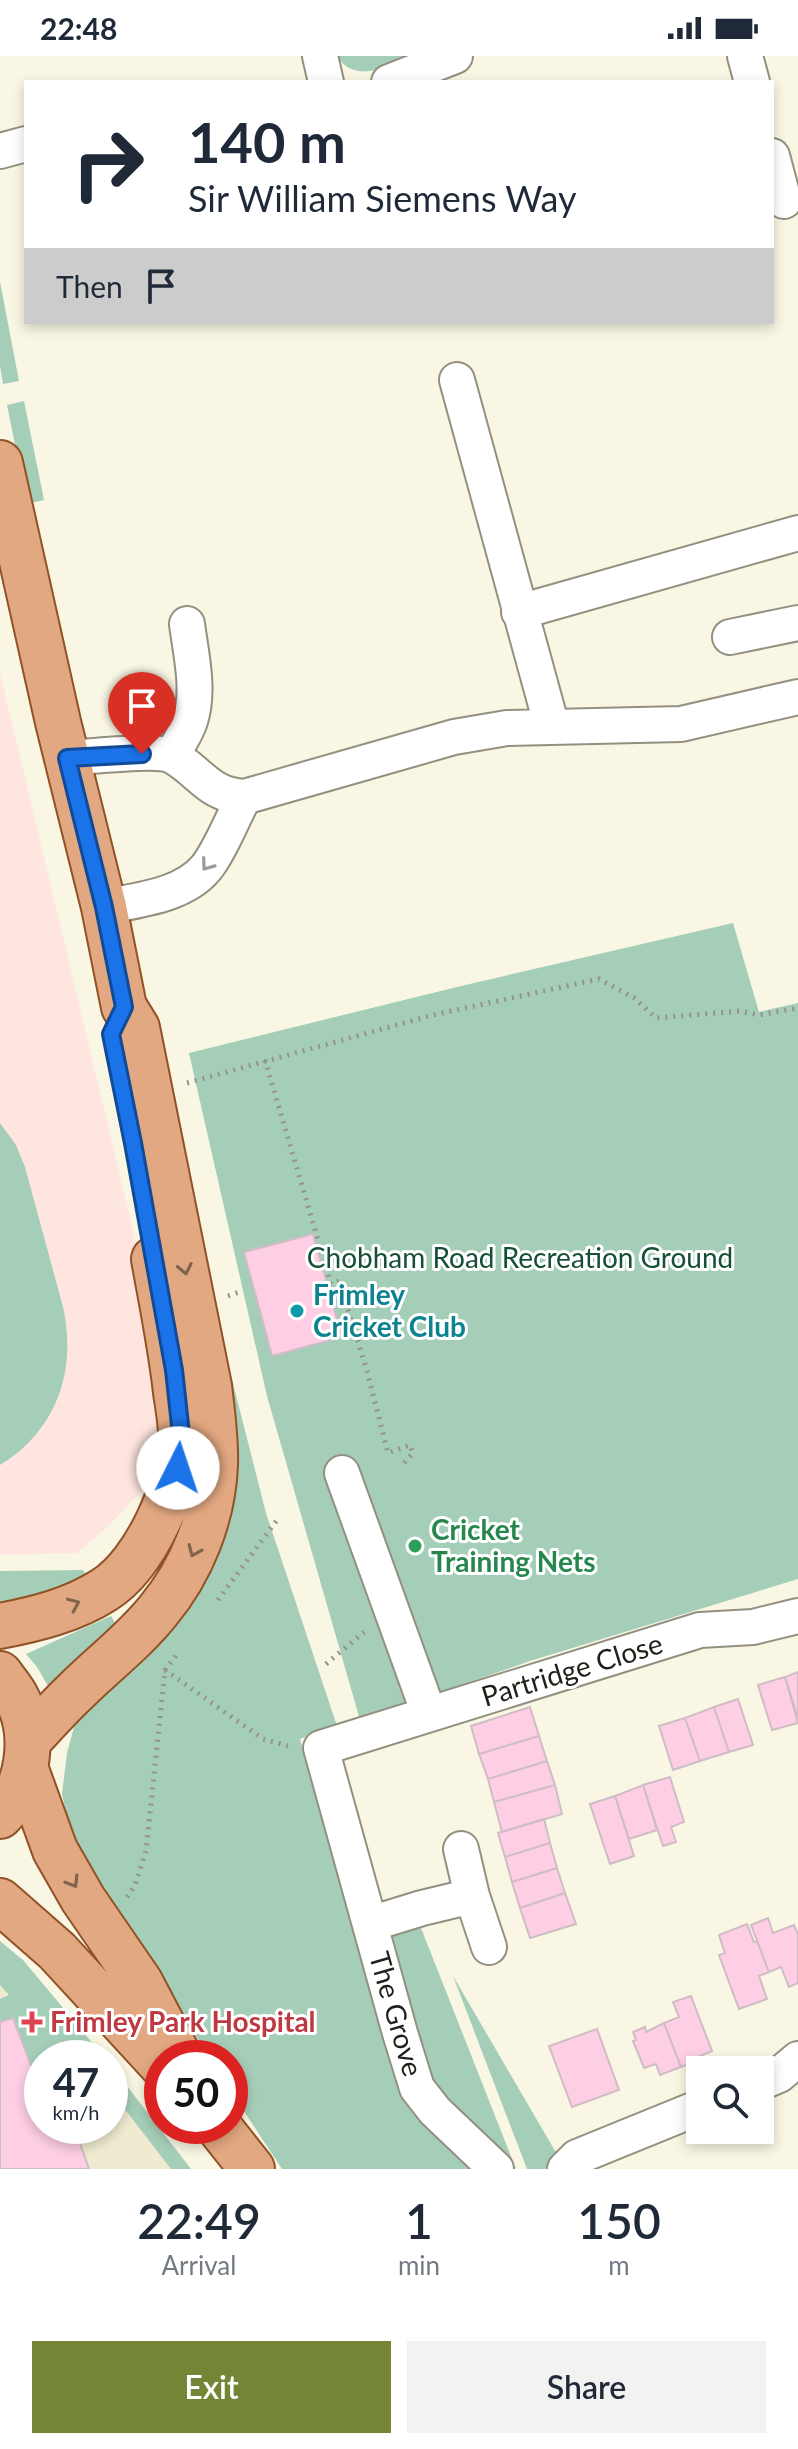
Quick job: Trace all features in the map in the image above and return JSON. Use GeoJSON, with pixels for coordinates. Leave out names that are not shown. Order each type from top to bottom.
{"type":"FeatureCollection","features":[{"type":"Feature","properties":{"kind":"main road"},"geometry":{"type":"LineString","coordinates":[[0,463],[104,907],[124,1007],[137,1028],[209,1386],[215,1446],[208,1513],[191,1559],[178,1583],[158,1611],[74,1693],[27,1753],[18,1793],[0,1816]]}},
{"type":"Feature","properties":{"kind":"main road"},"geometry":{"type":"LineString","coordinates":[[0,1626],[73,1606],[106,1589],[137,1555],[157,1523],[178,1468],[181,1434],[174,1370],[111,1034],[124,1007]]}},
{"type":"Feature","properties":{"kind":"main road"},"geometry":{"type":"LineString","coordinates":[[0,1674],[16,1697],[27,1753],[55,1850],[140,1982],[171,2040]]}},
{"type":"Feature","properties":{"kind":"main road"},"geometry":{"type":"LineString","coordinates":[[0,1901],[57,1951],[144,2045]]}},
{"type":"Feature","properties":{"kind":"main road"},"geometry":{"type":"LineString","coordinates":[[232,2144],[252,2169]]}},
{"type":"Feature","properties":{"kind":"street"},"geometry":{"type":"LineString","coordinates":[[320,56],[326,80]]}},
{"type":"Feature","properties":{"kind":"street"},"geometry":{"type":"LineString","coordinates":[[394,80],[455,56]]}},
{"type":"Feature","properties":{"kind":"street"},"geometry":{"type":"LineString","coordinates":[[745,56],[751,80]]}},
{"type":"Feature","properties":{"kind":"street"},"geometry":{"type":"LineString","coordinates":[[0,151],[24,145]]}},
{"type":"Feature","properties":{"kind":"street"},"geometry":{"type":"LineString","coordinates":[[774,163],[785,201]]}},
{"type":"Feature","properties":{"kind":"street"},"geometry":{"type":"LineString","coordinates":[[457,380],[552,727]]}},
{"type":"Feature","properties":{"kind":"street"},"geometry":{"type":"LineString","coordinates":[[519,612],[798,533]]}},
{"type":"Feature","properties":{"kind":"street"},"geometry":{"type":"LineString","coordinates":[[730,637],[798,623]]}},
{"type":"Feature","properties":{"kind":"street"},"geometry":{"type":"LineString","coordinates":[[172,756],[190,721],[194,699],[187,624]]}},
{"type":"Feature","properties":{"kind":"street"},"geometry":{"type":"LineString","coordinates":[[67,758],[142,754],[172,756],[205,784],[221,793],[244,797],[454,737],[507,728],[681,724],[798,697]]}},
{"type":"Feature","properties":{"kind":"street"},"geometry":{"type":"LineString","coordinates":[[104,907],[174,890],[198,876],[208,867],[244,797]]}},
{"type":"Feature","properties":{"kind":"street"},"geometry":{"type":"LineString","coordinates":[[342,1473],[429,1714]]}},
{"type":"Feature","properties":{"kind":"street","name":"Partridge Close"},"geometry":{"type":"LineString","coordinates":[[336,1744],[700,1630],[753,1627],[798,1616]]}},
{"type":"Feature","properties":{"kind":"street","name":"The Grove"},"geometry":{"type":"LineString","coordinates":[[336,1744],[370,1924],[417,2088],[435,2111],[496,2169]]}},
{"type":"Feature","properties":{"kind":"street"},"geometry":{"type":"LineString","coordinates":[[461,1849],[489,1947]]}},
{"type":"Feature","properties":{"kind":"street","name":"The Grove"},"geometry":{"type":"LineString","coordinates":[[370,1924],[472,1896]]}},
{"type":"Feature","properties":{"kind":"street"},"geometry":{"type":"LineString","coordinates":[[774,2077],[798,2059]]}},
{"type":"Feature","properties":{"kind":"street"},"geometry":{"type":"LineString","coordinates":[[565,2169],[577,2157],[686,2113]]}},
{"type":"Feature","properties":{"kind":"path"},"geometry":{"type":"LineString","coordinates":[[178,1086],[433,1015],[599,979],[634,998],[656,1018],[740,1011],[759,1015],[798,1008]]}},
{"type":"Feature","properties":{"kind":"path"},"geometry":{"type":"LineString","coordinates":[[265,1060],[331,1284],[339,1281],[388,1453],[410,1445],[413,1453],[404,1463]]}},
{"type":"Feature","properties":{"kind":"path"},"geometry":{"type":"LineString","coordinates":[[212,1608],[277,1520]]}},
{"type":"Feature","properties":{"kind":"path"},"geometry":{"type":"LineString","coordinates":[[121,1902],[135,1885],[146,1851],[165,1670],[184,1645]]}},
{"type":"Feature","properties":{"kind":"path"},"geometry":{"type":"LineString","coordinates":[[165,1670],[263,1739],[291,1747],[336,1744]]}},
{"type":"Feature","properties":{"kind":"shaded area"},"geometry":{"type":"Polygon","coordinates":[[[0,673],[152,1310],[158,1415],[149,1483],[77,1553],[0,1555],[0,673]]]}},
{"type":"Feature","properties":{"kind":"shaded area"},"geometry":{"type":"Polygon","coordinates":[[[0,1944],[35,2040],[24,2040],[24,2144],[128,2144],[128,2101],[144,2120],[144,2144],[164,2144],[185,2169],[0,2169],[0,1944]]]}},
{"type":"Feature","properties":{"kind":"green space"},"geometry":{"type":"Polygon","coordinates":[[[337,56],[410,58],[381,69],[361,71],[344,64],[337,56]]]}},
{"type":"Feature","properties":{"kind":"green space"},"geometry":{"type":"Polygon","coordinates":[[[0,282],[19,381],[3,384],[0,366],[0,282]]]}},
{"type":"Feature","properties":{"kind":"green space"},"geometry":{"type":"Polygon","coordinates":[[[24,401],[44,500],[27,504],[7,405],[24,401]]]}},
{"type":"Feature","properties":{"kind":"green space","name":"Chobham Road Recreation Ground"},"geometry":{"type":"Polygon","coordinates":[[[733,923],[759,1012],[798,1003],[798,1579],[530,1661],[360,1720],[267,1396],[189,1053],[733,923]]]}},
{"type":"Feature","properties":{"kind":"green space"},"geometry":{"type":"Polygon","coordinates":[[[0,1123],[16,1145],[25,1167],[63,1307],[67,1354],[58,1397],[49,1417],[20,1451],[0,1465],[0,1123]]]}},
{"type":"Feature","properties":{"kind":"green space"},"geometry":{"type":"Polygon","coordinates":[[[214,1309],[266,1513],[337,1726],[300,1739],[396,2079],[419,2118],[476,2169],[282,2169],[248,2117],[248,2040],[199,2040],[72,1839],[62,1794],[74,1727],[85,1707],[180,1614],[214,1309]]]}},
{"type":"Feature","properties":{"kind":"green space"},"geometry":{"type":"Polygon","coordinates":[[[83,1570],[93,1586],[0,1611],[0,1571],[83,1570]]]}},
{"type":"Feature","properties":{"kind":"green space"},"geometry":{"type":"Polygon","coordinates":[[[111,1616],[117,1626],[48,1686],[26,1654],[111,1616]]]}},
{"type":"Feature","properties":{"kind":"green space"},"geometry":{"type":"Polygon","coordinates":[[[421,1928],[516,2169],[470,2127],[432,2082],[391,1937],[421,1928]]]}},
{"type":"Feature","properties":{"kind":"green space"},"geometry":{"type":"Polygon","coordinates":[[[0,1941],[23,1960],[90,2040],[24,2040],[24,2046],[14,2018],[0,2022],[0,1999],[9,1995],[0,1985],[0,1941]]]}},
{"type":"Feature","properties":{"kind":"green space"},"geometry":{"type":"Polygon","coordinates":[[[453,1976],[558,2156],[545,2169],[527,2169],[453,1976]]]}},
{"type":"Feature","properties":{"kind":"green space"},"geometry":{"type":"Polygon","coordinates":[[[128,2087],[144,2108],[144,2134],[128,2113],[128,2087]]]}},
{"type":"Feature","properties":{"kind":"green space"},"geometry":{"type":"Polygon","coordinates":[[[152,2144],[172,2144],[191,2169],[171,2169],[152,2144]]]}},
{"type":"Feature","properties":{"kind":"building","name":"Frimley Cricket Club"},"geometry":{"type":"Polygon","coordinates":[[[313,1234],[342,1337],[272,1356],[244,1252],[313,1234]]]}},
{"type":"Feature","properties":{"kind":"building"},"geometry":{"type":"Polygon","coordinates":[[[798,1672],[798,1718],[785,1677],[798,1672]]]}},
{"type":"Feature","properties":{"kind":"building"},"geometry":{"type":"Polygon","coordinates":[[[785,1677],[798,1723],[772,1730],[758,1685],[785,1677]]]}},
{"type":"Feature","properties":{"kind":"building"},"geometry":{"type":"Polygon","coordinates":[[[738,1699],[753,1745],[729,1752],[714,1707],[738,1699]]]}},
{"type":"Feature","properties":{"kind":"building"},"geometry":{"type":"Polygon","coordinates":[[[530,1707],[539,1736],[479,1754],[471,1726],[530,1707]]]}},
{"type":"Feature","properties":{"kind":"building"},"geometry":{"type":"Polygon","coordinates":[[[714,1707],[729,1752],[700,1761],[685,1718],[714,1707]]]}},
{"type":"Feature","properties":{"kind":"building"},"geometry":{"type":"Polygon","coordinates":[[[685,1718],[700,1761],[673,1770],[659,1726],[685,1718]]]}},
{"type":"Feature","properties":{"kind":"building"},"geometry":{"type":"Polygon","coordinates":[[[539,1736],[547,1761],[488,1779],[479,1754],[539,1736]]]}},
{"type":"Feature","properties":{"kind":"building"},"geometry":{"type":"Polygon","coordinates":[[[547,1761],[555,1785],[494,1802],[488,1779],[547,1761]]]}},
{"type":"Feature","properties":{"kind":"building"},"geometry":{"type":"Polygon","coordinates":[[[670,1777],[684,1822],[671,1827],[676,1842],[663,1846],[643,1785],[670,1777]]]}},
{"type":"Feature","properties":{"kind":"building"},"geometry":{"type":"Polygon","coordinates":[[[555,1785],[562,1814],[502,1832],[494,1802],[555,1785]]]}},
{"type":"Feature","properties":{"kind":"building"},"geometry":{"type":"Polygon","coordinates":[[[643,1785],[657,1830],[629,1839],[615,1796],[643,1785]]]}},
{"type":"Feature","properties":{"kind":"building"},"geometry":{"type":"Polygon","coordinates":[[[615,1796],[634,1856],[610,1864],[590,1804],[615,1796]]]}},
{"type":"Feature","properties":{"kind":"building"},"geometry":{"type":"Polygon","coordinates":[[[544,1819],[550,1843],[505,1857],[498,1833],[544,1819]]]}},
{"type":"Feature","properties":{"kind":"building"},"geometry":{"type":"Polygon","coordinates":[[[550,1843],[557,1868],[512,1882],[505,1857],[550,1843]]]}},
{"type":"Feature","properties":{"kind":"building"},"geometry":{"type":"Polygon","coordinates":[[[557,1868],[565,1893],[520,1908],[512,1882],[557,1868]]]}},
{"type":"Feature","properties":{"kind":"building"},"geometry":{"type":"Polygon","coordinates":[[[565,1893],[576,1924],[530,1938],[520,1908],[565,1893]]]}},
{"type":"Feature","properties":{"kind":"building"},"geometry":{"type":"Polygon","coordinates":[[[768,1918],[773,1933],[794,1925],[798,1934],[798,1983],[789,1987],[781,1967],[769,1972],[751,1925],[768,1918]]]}},
{"type":"Feature","properties":{"kind":"building"},"geometry":{"type":"Polygon","coordinates":[[[747,1924],[769,1972],[759,1976],[767,1999],[739,2009],[719,1955],[725,1953],[719,1935],[747,1924]]]}},
{"type":"Feature","properties":{"kind":"building"},"geometry":{"type":"Polygon","coordinates":[[[691,1996],[712,2051],[700,2056],[686,2056],[686,2065],[681,2067],[664,2023],[679,2017],[673,2002],[691,1996]]]}},
{"type":"Feature","properties":{"kind":"building","name":"Frimley Park Hospital"},"geometry":{"type":"Polygon","coordinates":[[[13,2018],[24,2047],[24,2144],[80,2144],[89,2169],[0,2169],[0,2022],[13,2018]]]}},
{"type":"Feature","properties":{"kind":"building"},"geometry":{"type":"Polygon","coordinates":[[[664,2023],[681,2067],[660,2075],[656,2064],[644,2068],[633,2041],[636,2040],[633,2032],[645,2027],[646,2032],[664,2023]]]}},
{"type":"Feature","properties":{"kind":"building"},"geometry":{"type":"Polygon","coordinates":[[[597,2029],[619,2090],[572,2107],[549,2046],[597,2029]]]}},
{"type":"Feature","properties":{"kind":"place","name":"Frimley Cricket Club"},"geometry":{"type":"Point","coordinates":[297,1311]}},
{"type":"Feature","properties":{"kind":"place","name":"Cricket Training Nets"},"geometry":{"type":"Point","coordinates":[415,1546]}},
{"type":"Feature","properties":{"kind":"place","name":"Frimley Park Hospital"},"geometry":{"type":"Point","coordinates":[32,2022]}},
{"type":"Feature","properties":{"kind":"route"},"geometry":{"type":"LineString","coordinates":[[142,754],[67,758],[104,907],[124,1007],[111,1034],[174,1370],[181,1434],[178,1468]]}}]}
